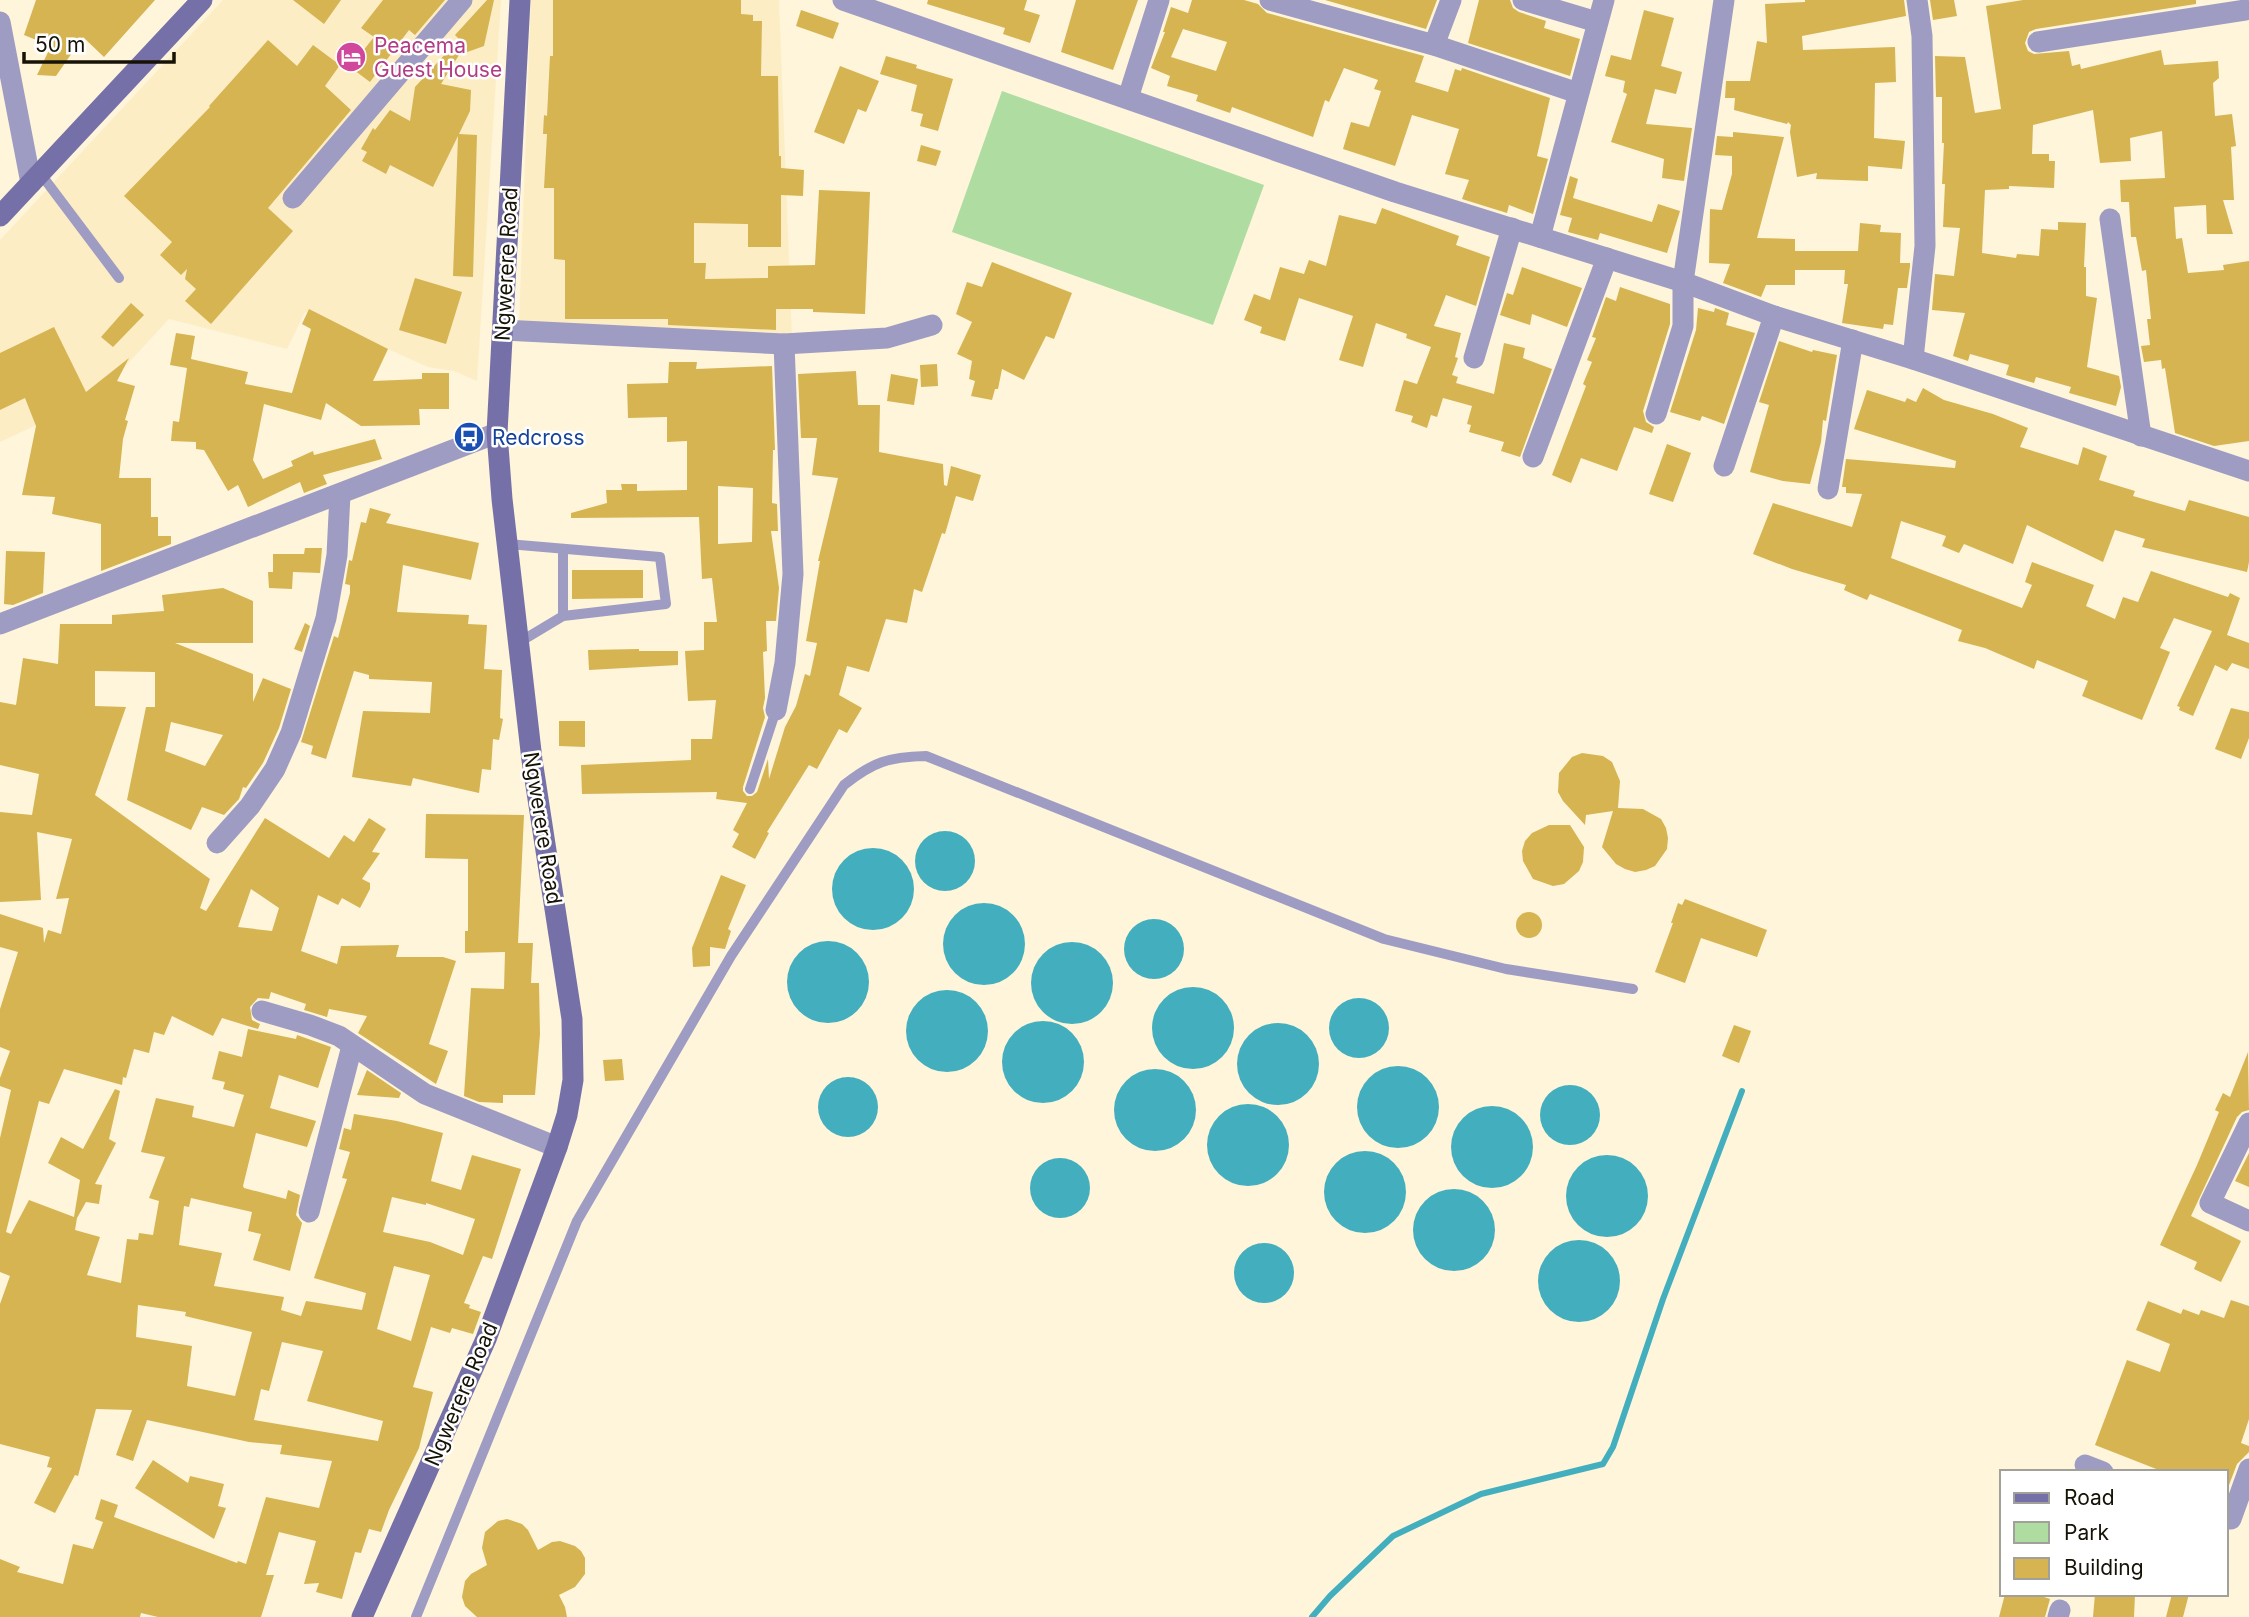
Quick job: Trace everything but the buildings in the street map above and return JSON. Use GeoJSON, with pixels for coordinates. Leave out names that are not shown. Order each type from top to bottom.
{"type":"FeatureCollection","features":[{"type":"Feature","properties":{"kind":"street"},"geometry":{"type":"LineString","coordinates":[[0,216],[202,0]]}},
{"type":"Feature","properties":{"kind":"street"},"geometry":{"type":"LineString","coordinates":[[293,198],[462,0]]}},
{"type":"Feature","properties":{"kind":"street","name":"Ngwerere Road"},"geometry":{"type":"LineString","coordinates":[[362,1617],[486,1339],[557,1147],[567,1115],[573,1080],[572,1019],[532,760],[497,433],[520,0]]}},
{"type":"Feature","properties":{"kind":"street"},"geometry":{"type":"LineString","coordinates":[[846,0],[1395,192],[1683,282],[1774,316],[1913,359],[2249,471]]}},
{"type":"Feature","properties":{"kind":"street"},"geometry":{"type":"LineString","coordinates":[[1128,98],[1159,0]]}},
{"type":"Feature","properties":{"kind":"street"},"geometry":{"type":"LineString","coordinates":[[1270,0],[1434,45],[1578,93]]}},
{"type":"Feature","properties":{"kind":"street"},"geometry":{"type":"LineString","coordinates":[[1434,45],[1451,0]]}},
{"type":"Feature","properties":{"kind":"street"},"geometry":{"type":"LineString","coordinates":[[1523,0],[1597,22]]}},
{"type":"Feature","properties":{"kind":"street"},"geometry":{"type":"LineString","coordinates":[[1540,237],[1604,0]]}},
{"type":"Feature","properties":{"kind":"street"},"geometry":{"type":"LineString","coordinates":[[1656,414],[1683,326],[1683,282],[1724,0]]}},
{"type":"Feature","properties":{"kind":"street"},"geometry":{"type":"LineString","coordinates":[[1913,359],[1925,246],[1922,36],[1917,0]]}},
{"type":"Feature","properties":{"kind":"street"},"geometry":{"type":"LineString","coordinates":[[2038,41],[2245,12]]}},
{"type":"Feature","properties":{"kind":"street"},"geometry":{"type":"LineString","coordinates":[[0,22],[35,178]]}},
{"type":"Feature","properties":{"kind":"street"},"geometry":{"type":"LineString","coordinates":[[2110,219],[2141,436]]}},
{"type":"Feature","properties":{"kind":"street"},"geometry":{"type":"LineString","coordinates":[[1474,358],[1511,228]]}},
{"type":"Feature","properties":{"kind":"street"},"geometry":{"type":"LineString","coordinates":[[1532,457],[1607,258]]}},
{"type":"Feature","properties":{"kind":"street"},"geometry":{"type":"LineString","coordinates":[[1724,466],[1774,316]]}},
{"type":"Feature","properties":{"kind":"street"},"geometry":{"type":"LineString","coordinates":[[503,330],[784,344],[887,338],[932,325]]}},
{"type":"Feature","properties":{"kind":"street"},"geometry":{"type":"LineString","coordinates":[[1828,489],[1853,340]]}},
{"type":"Feature","properties":{"kind":"street"},"geometry":{"type":"LineString","coordinates":[[776,710],[785,663],[793,574],[784,344]]}},
{"type":"Feature","properties":{"kind":"street"},"geometry":{"type":"LineString","coordinates":[[0,624],[497,433]]}},
{"type":"Feature","properties":{"kind":"street"},"geometry":{"type":"LineString","coordinates":[[217,843],[250,806],[275,768],[291,733],[326,618],[337,555],[340,494]]}},
{"type":"Feature","properties":{"kind":"street"},"geometry":{"type":"LineString","coordinates":[[262,1011],[339,1036],[425,1094],[557,1147]]}},
{"type":"Feature","properties":{"kind":"street"},"geometry":{"type":"LineString","coordinates":[[310,1212],[352,1046]]}},
{"type":"Feature","properties":{"kind":"street"},"geometry":{"type":"LineString","coordinates":[[2249,1124],[2210,1203],[2249,1221]]}},
{"type":"Feature","properties":{"kind":"street"},"geometry":{"type":"LineString","coordinates":[[2235,1521],[2249,1469]]}},
{"type":"Feature","properties":{"kind":"lane"},"geometry":{"type":"LineString","coordinates":[[35,178],[119,278]]}},
{"type":"Feature","properties":{"kind":"lane"},"geometry":{"type":"LineString","coordinates":[[507,544],[660,557],[666,604],[563,617],[518,643]]}},
{"type":"Feature","properties":{"kind":"lane"},"geometry":{"type":"LineString","coordinates":[[563,549],[563,617]]}},
{"type":"Feature","properties":{"kind":"lane"},"geometry":{"type":"LineString","coordinates":[[750,789],[776,710]]}},
{"type":"Feature","properties":{"kind":"lane"},"geometry":{"type":"LineString","coordinates":[[416,1617],[577,1221],[731,957],[844,785],[866,768],[897,757],[926,756],[1384,939],[1506,969],[1633,989]]}},
{"type":"Feature","properties":{"kind":"shaded area"},"geometry":{"type":"Polygon","coordinates":[[[223,0],[501,0],[477,381],[454,371],[428,367],[305,312],[287,349],[169,319],[97,397],[0,442],[0,240],[223,0]]]}},
{"type":"Feature","properties":{"kind":"shaded area"},"geometry":{"type":"Polygon","coordinates":[[[531,0],[779,0],[792,338],[519,323],[531,0]]]}},
{"type":"Feature","properties":{"kind":"green space"},"geometry":{"type":"Polygon","coordinates":[[[1002,91],[1264,185],[1213,325],[952,232],[1002,91]]]}},
{"type":"Feature","properties":{"kind":"water"},"geometry":{"type":"Polygon","coordinates":[[[939,831],[951,831],[970,844],[975,861],[973,873],[962,886],[951,891],[939,891],[920,878],[915,867],[915,855],[928,836],[939,831]]]}},
{"type":"Feature","properties":{"kind":"water"},"geometry":{"type":"Polygon","coordinates":[[[873,848],[889,851],[902,860],[911,873],[914,889],[911,905],[902,918],[889,927],[873,930],[857,927],[844,918],[835,905],[832,889],[835,873],[844,860],[857,851],[873,848]]]}},
{"type":"Feature","properties":{"kind":"water"},"geometry":{"type":"Polygon","coordinates":[[[984,903],[1000,906],[1013,915],[1022,928],[1025,944],[1022,960],[1013,973],[1000,982],[984,985],[968,982],[955,973],[946,960],[943,944],[946,928],[955,915],[968,906],[984,903]]]}},
{"type":"Feature","properties":{"kind":"water"},"geometry":{"type":"Polygon","coordinates":[[[1148,919],[1160,919],[1179,932],[1184,949],[1182,961],[1171,974],[1160,979],[1148,979],[1129,966],[1124,955],[1124,943],[1137,924],[1148,919]]]}},
{"type":"Feature","properties":{"kind":"water"},"geometry":{"type":"Polygon","coordinates":[[[828,941],[844,944],[857,953],[866,966],[869,982],[866,998],[857,1011],[844,1020],[828,1023],[812,1020],[799,1011],[790,998],[787,982],[790,966],[799,953],[812,944],[828,941]]]}},
{"type":"Feature","properties":{"kind":"water"},"geometry":{"type":"Polygon","coordinates":[[[1072,942],[1088,945],[1101,954],[1110,967],[1113,983],[1110,999],[1101,1012],[1088,1021],[1072,1024],[1056,1021],[1043,1012],[1034,999],[1031,983],[1034,967],[1043,954],[1056,945],[1072,942]]]}},
{"type":"Feature","properties":{"kind":"water"},"geometry":{"type":"Polygon","coordinates":[[[1193,987],[1209,990],[1222,999],[1231,1012],[1234,1028],[1231,1044],[1222,1057],[1209,1066],[1193,1069],[1177,1066],[1164,1057],[1155,1044],[1152,1028],[1155,1012],[1164,999],[1177,990],[1193,987]]]}},
{"type":"Feature","properties":{"kind":"water"},"geometry":{"type":"Polygon","coordinates":[[[947,990],[963,993],[976,1002],[985,1015],[988,1031],[985,1047],[976,1060],[963,1069],[947,1072],[931,1069],[918,1060],[909,1047],[906,1031],[909,1015],[918,1002],[931,993],[947,990]]]}},
{"type":"Feature","properties":{"kind":"water"},"geometry":{"type":"Polygon","coordinates":[[[1353,998],[1365,998],[1384,1011],[1389,1028],[1387,1040],[1376,1053],[1365,1058],[1353,1058],[1334,1045],[1329,1034],[1329,1022],[1342,1003],[1353,998]]]}},
{"type":"Feature","properties":{"kind":"water"},"geometry":{"type":"Polygon","coordinates":[[[1043,1021],[1059,1024],[1072,1033],[1081,1046],[1084,1062],[1081,1078],[1072,1091],[1059,1100],[1043,1103],[1027,1100],[1014,1091],[1005,1078],[1002,1062],[1005,1046],[1014,1033],[1027,1024],[1043,1021]]]}},
{"type":"Feature","properties":{"kind":"water"},"geometry":{"type":"Polygon","coordinates":[[[1278,1023],[1294,1026],[1307,1035],[1316,1048],[1319,1064],[1316,1080],[1307,1093],[1294,1102],[1278,1105],[1262,1102],[1249,1093],[1240,1080],[1237,1064],[1240,1048],[1249,1035],[1262,1026],[1278,1023]]]}},
{"type":"Feature","properties":{"kind":"water"},"geometry":{"type":"Polygon","coordinates":[[[1398,1066],[1414,1069],[1427,1078],[1436,1091],[1439,1107],[1436,1123],[1427,1136],[1414,1145],[1398,1148],[1382,1145],[1369,1136],[1360,1123],[1357,1107],[1360,1091],[1369,1078],[1382,1069],[1398,1066]]]}},
{"type":"Feature","properties":{"kind":"water"},"geometry":{"type":"Polygon","coordinates":[[[1155,1069],[1171,1072],[1184,1081],[1193,1094],[1196,1110],[1193,1126],[1184,1139],[1171,1148],[1155,1151],[1139,1148],[1126,1139],[1117,1126],[1114,1110],[1117,1094],[1126,1081],[1139,1072],[1155,1069]]]}},
{"type":"Feature","properties":{"kind":"water"},"geometry":{"type":"Polygon","coordinates":[[[842,1077],[854,1077],[873,1090],[878,1107],[876,1119],[865,1132],[854,1137],[842,1137],[823,1124],[818,1113],[818,1101],[831,1082],[842,1077]]]}},
{"type":"Feature","properties":{"kind":"water"},"geometry":{"type":"Polygon","coordinates":[[[1564,1085],[1576,1085],[1595,1098],[1600,1115],[1598,1127],[1587,1140],[1576,1145],[1564,1145],[1545,1132],[1540,1121],[1540,1109],[1553,1090],[1564,1085]]]}},
{"type":"Feature","properties":{"kind":"water"},"geometry":{"type":"Polygon","coordinates":[[[1248,1104],[1264,1107],[1277,1116],[1286,1129],[1289,1145],[1286,1161],[1277,1174],[1264,1183],[1248,1186],[1232,1183],[1219,1174],[1210,1161],[1207,1145],[1210,1129],[1219,1116],[1232,1107],[1248,1104]]]}},
{"type":"Feature","properties":{"kind":"water"},"geometry":{"type":"Polygon","coordinates":[[[1492,1106],[1508,1109],[1521,1118],[1530,1131],[1533,1147],[1530,1163],[1521,1176],[1508,1185],[1492,1188],[1476,1185],[1463,1176],[1454,1163],[1451,1147],[1454,1131],[1463,1118],[1476,1109],[1492,1106]]]}},
{"type":"Feature","properties":{"kind":"water"},"geometry":{"type":"Polygon","coordinates":[[[1365,1151],[1381,1154],[1394,1163],[1403,1176],[1406,1192],[1403,1208],[1394,1221],[1381,1230],[1365,1233],[1349,1230],[1336,1221],[1327,1208],[1324,1192],[1327,1176],[1336,1163],[1349,1154],[1365,1151]]]}},
{"type":"Feature","properties":{"kind":"water"},"geometry":{"type":"Polygon","coordinates":[[[1607,1155],[1623,1158],[1636,1167],[1645,1180],[1648,1196],[1645,1212],[1636,1225],[1623,1234],[1607,1237],[1591,1234],[1578,1225],[1569,1212],[1566,1196],[1569,1180],[1578,1167],[1591,1158],[1607,1155]]]}},
{"type":"Feature","properties":{"kind":"water"},"geometry":{"type":"Polygon","coordinates":[[[1054,1158],[1066,1158],[1085,1171],[1090,1188],[1088,1200],[1077,1213],[1066,1218],[1054,1218],[1035,1205],[1030,1194],[1030,1182],[1043,1163],[1054,1158]]]}},
{"type":"Feature","properties":{"kind":"water"},"geometry":{"type":"Polygon","coordinates":[[[1454,1189],[1470,1192],[1483,1201],[1492,1214],[1495,1230],[1492,1246],[1483,1259],[1470,1268],[1454,1271],[1438,1268],[1425,1259],[1416,1246],[1413,1230],[1416,1214],[1425,1201],[1438,1192],[1454,1189]]]}},
{"type":"Feature","properties":{"kind":"water"},"geometry":{"type":"Polygon","coordinates":[[[1579,1240],[1595,1243],[1608,1252],[1617,1265],[1620,1281],[1617,1297],[1608,1310],[1595,1319],[1579,1322],[1563,1319],[1550,1310],[1541,1297],[1538,1281],[1541,1265],[1550,1252],[1563,1243],[1579,1240]]]}},
{"type":"Feature","properties":{"kind":"water"},"geometry":{"type":"Polygon","coordinates":[[[1258,1243],[1270,1243],[1289,1256],[1294,1273],[1292,1285],[1281,1298],[1270,1303],[1258,1303],[1239,1290],[1234,1279],[1234,1267],[1247,1248],[1258,1243]]]}},
{"type":"Feature","properties":{"kind":"waterway"},"geometry":{"type":"LineString","coordinates":[[1312,1617],[1330,1596],[1393,1536],[1481,1494],[1603,1464],[1613,1447],[1663,1299],[1742,1091]]}},
{"type":"Feature","properties":{"kind":"place","name":"Peacema Guest House"},"geometry":{"type":"Point","coordinates":[351,57]}},
{"type":"Feature","properties":{"kind":"place","name":"Redcross"},"geometry":{"type":"Point","coordinates":[469,437]}}]}
